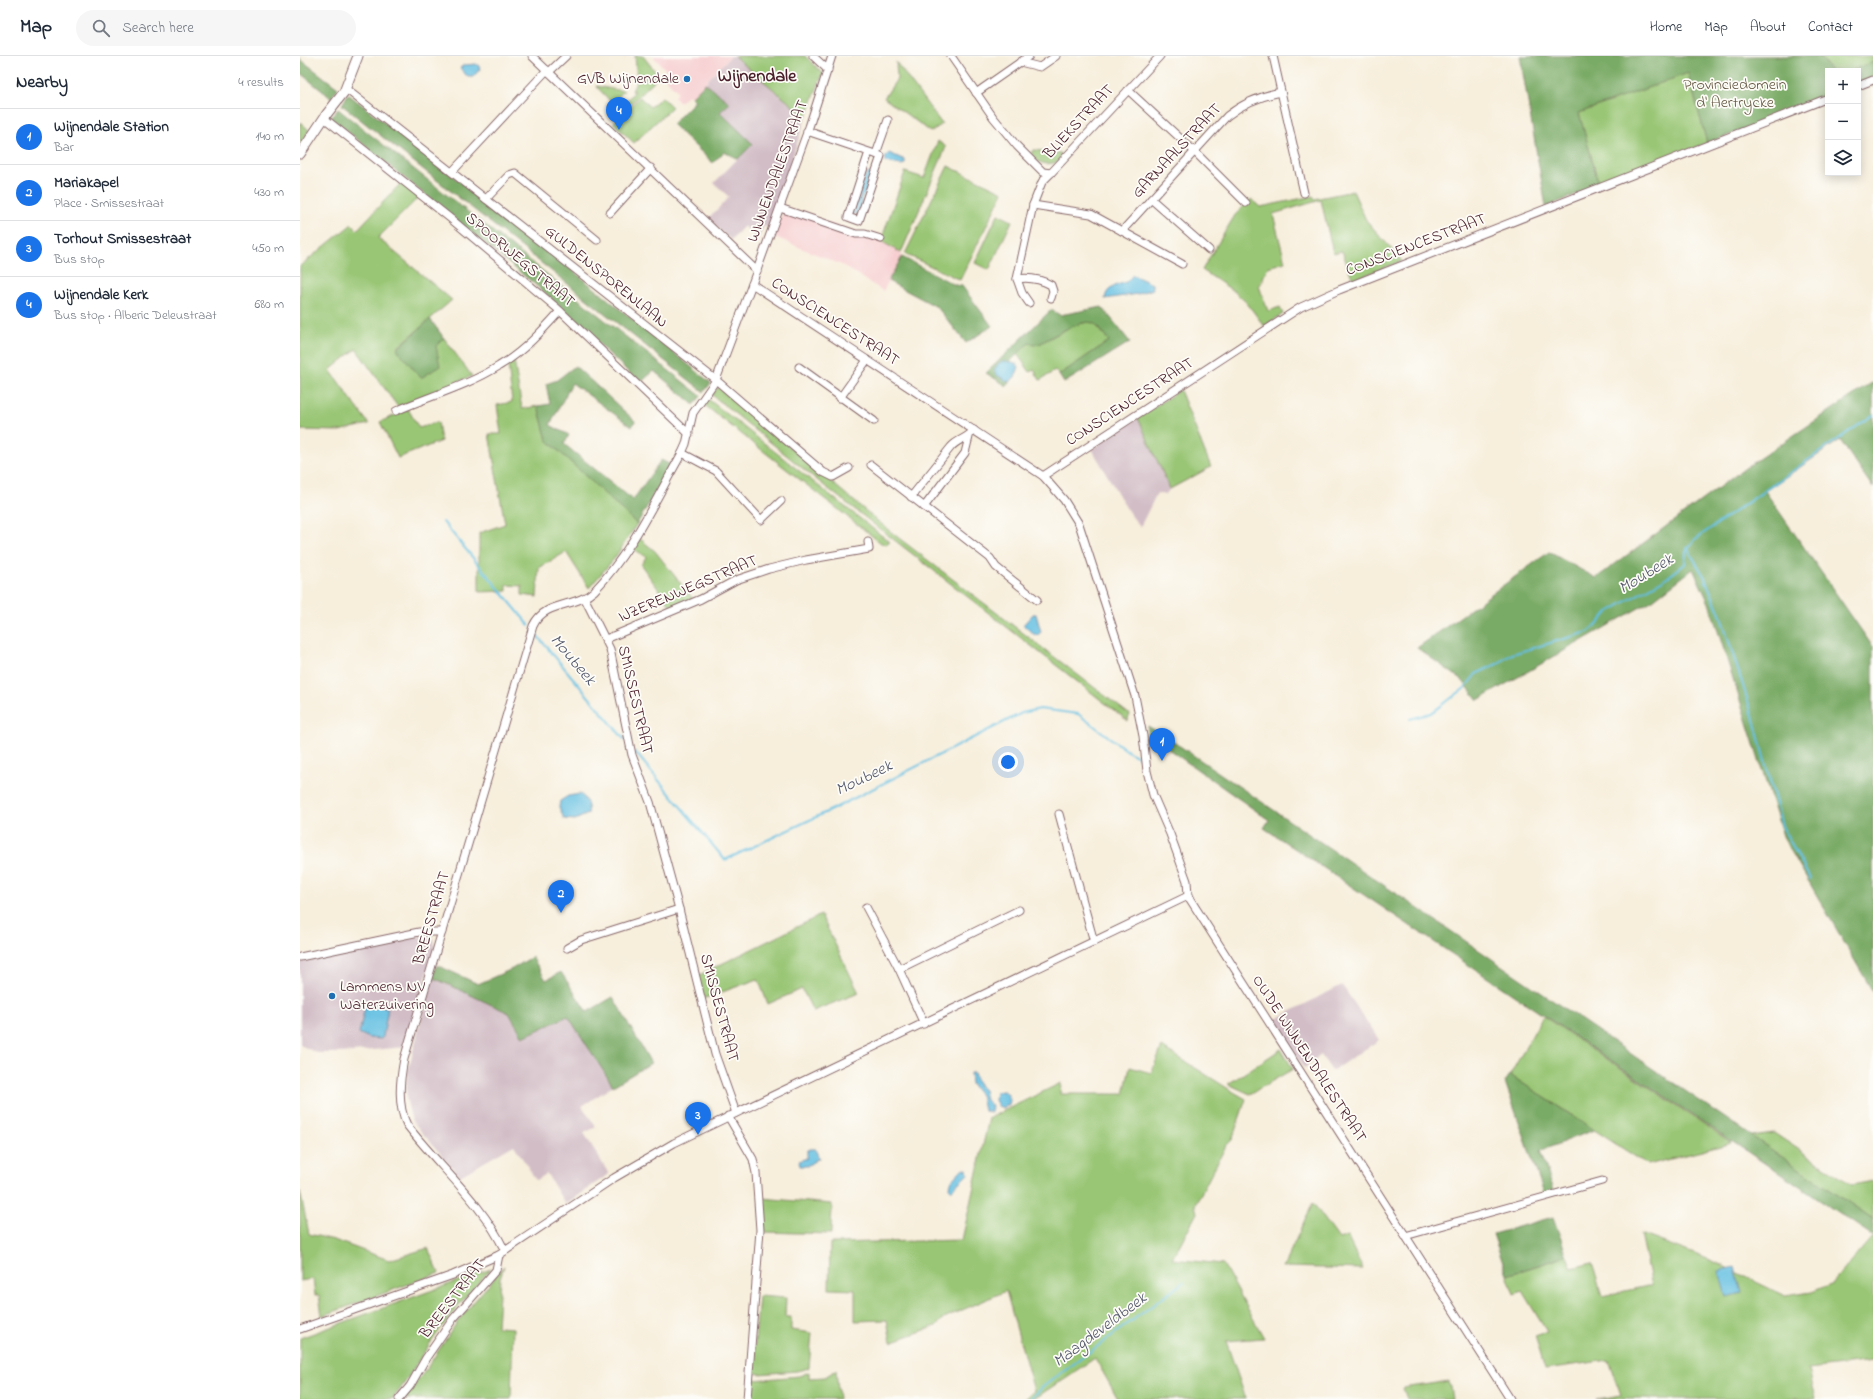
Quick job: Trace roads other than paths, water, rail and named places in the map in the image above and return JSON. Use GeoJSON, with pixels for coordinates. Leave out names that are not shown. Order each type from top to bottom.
{"type":"FeatureCollection","features":[{"type":"Feature","properties":{"kind":"street"},"geometry":{"type":"LineString","coordinates":[[300,154],[345,90],[358,56]]}},
{"type":"Feature","properties":{"kind":"street"},"geometry":{"type":"LineString","coordinates":[[532,56],[651,168],[757,271],[715,382],[693,413],[689,434],[682,453],[628,548],[585,599]]}},
{"type":"Feature","properties":{"kind":"street"},"geometry":{"type":"LineString","coordinates":[[452,172],[548,71],[566,56]]}},
{"type":"Feature","properties":{"kind":"street"},"geometry":{"type":"LineString","coordinates":[[813,56],[828,70]]}},
{"type":"Feature","properties":{"kind":"street","name":"WIJNENDALESTRAAT"},"geometry":{"type":"LineString","coordinates":[[757,271],[832,56]]}},
{"type":"Feature","properties":{"kind":"street"},"geometry":{"type":"LineString","coordinates":[[951,56],[976,93],[1029,56]]}},
{"type":"Feature","properties":{"kind":"street"},"geometry":{"type":"LineString","coordinates":[[1020,62],[1040,67],[1056,56]]}},
{"type":"Feature","properties":{"kind":"street","name":"BLIEKSTRAAT"},"geometry":{"type":"LineString","coordinates":[[1017,278],[1033,205],[1042,182],[1160,56]]}},
{"type":"Feature","properties":{"kind":"street"},"geometry":{"type":"LineString","coordinates":[[1273,56],[1304,193]]}},
{"type":"Feature","properties":{"kind":"street"},"geometry":{"type":"LineString","coordinates":[[1861,85],[1873,80]]}},
{"type":"Feature","properties":{"kind":"street","name":"GULDENSPORENLAAN"},"geometry":{"type":"LineString","coordinates":[[345,90],[452,172],[715,382],[823,472],[833,477],[849,468]]}},
{"type":"Feature","properties":{"kind":"street"},"geometry":{"type":"LineString","coordinates":[[1128,90],[1194,151],[1246,203]]}},
{"type":"Feature","properties":{"kind":"street","name":"GARNAALSTRAAT"},"geometry":{"type":"LineString","coordinates":[[1122,231],[1227,116],[1238,107],[1252,100],[1281,92]]}},
{"type":"Feature","properties":{"kind":"street","name":"BLIEKSTRAAT"},"geometry":{"type":"LineString","coordinates":[[976,93],[1017,146],[1043,172],[1051,173]]}},
{"type":"Feature","properties":{"kind":"street","name":"CONSCIENCESTRAAT"},"geometry":{"type":"LineString","coordinates":[[1043,476],[1301,307],[1339,290],[1825,99]]}},
{"type":"Feature","properties":{"kind":"street","name":"SPOORWEGSTRAAT"},"geometry":{"type":"LineString","coordinates":[[325,117],[445,214],[560,311],[689,434]]}},
{"type":"Feature","properties":{"kind":"street"},"geometry":{"type":"LineString","coordinates":[[807,131],[873,153],[881,156],[859,221],[848,217],[873,153],[888,120]]}},
{"type":"Feature","properties":{"kind":"street"},"geometry":{"type":"LineString","coordinates":[[610,213],[651,168]]}},
{"type":"Feature","properties":{"kind":"street"},"geometry":{"type":"LineString","coordinates":[[486,199],[509,175],[516,173],[596,240]]}},
{"type":"Feature","properties":{"kind":"street"},"geometry":{"type":"LineString","coordinates":[[1151,199],[1209,250]]}},
{"type":"Feature","properties":{"kind":"street"},"geometry":{"type":"LineString","coordinates":[[1033,205],[1091,214],[1182,264]]}},
{"type":"Feature","properties":{"kind":"street"},"geometry":{"type":"LineString","coordinates":[[780,208],[856,234],[865,234],[881,239]]}},
{"type":"Feature","properties":{"kind":"street"},"geometry":{"type":"LineString","coordinates":[[1029,304],[1022,293],[1017,278],[1024,277],[1044,281],[1051,285],[1053,291],[1050,298]]}},
{"type":"Feature","properties":{"kind":"street","name":"CONSCIENCESTRAAT"},"geometry":{"type":"LineString","coordinates":[[752,284],[1043,476],[1064,500],[1079,524],[1135,696],[1143,736],[1147,771],[1153,795],[1170,834],[1187,881],[1188,896]]}},
{"type":"Feature","properties":{"kind":"street"},"geometry":{"type":"LineString","coordinates":[[396,411],[423,399],[443,393],[500,366],[538,335],[560,311]]}},
{"type":"Feature","properties":{"kind":"street"},"geometry":{"type":"LineString","coordinates":[[840,398],[867,360]]}},
{"type":"Feature","properties":{"kind":"street"},"geometry":{"type":"LineString","coordinates":[[799,367],[840,398],[874,421]]}},
{"type":"Feature","properties":{"kind":"street"},"geometry":{"type":"LineString","coordinates":[[924,507],[965,453],[969,437],[974,430]]}},
{"type":"Feature","properties":{"kind":"street"},"geometry":{"type":"LineString","coordinates":[[911,496],[957,440],[969,437]]}},
{"type":"Feature","properties":{"kind":"street"},"geometry":{"type":"LineString","coordinates":[[682,453],[716,471],[761,520],[781,501]]}},
{"type":"Feature","properties":{"kind":"street"},"geometry":{"type":"LineString","coordinates":[[870,465],[990,558],[996,567],[1037,600]]}},
{"type":"Feature","properties":{"kind":"street","name":"IJZERENWEGSTRAAT"},"geometry":{"type":"LineString","coordinates":[[606,639],[701,599],[736,580],[788,563],[869,549],[868,542]]}},
{"type":"Feature","properties":{"kind":"street","name":"SMISSESTRAAT"},"geometry":{"type":"LineString","coordinates":[[585,599],[606,639],[613,660],[632,755],[650,802],[715,1054],[736,1113]]}},
{"type":"Feature","properties":{"kind":"street","name":"BREESTRAAT"},"geometry":{"type":"LineString","coordinates":[[399,1399],[410,1386],[426,1358],[453,1319],[496,1270],[502,1253],[498,1236],[473,1202],[407,1125],[402,1111],[401,1085],[404,1060],[533,626],[540,615],[551,608],[585,599]]}},
{"type":"Feature","properties":{"kind":"street"},"geometry":{"type":"LineString","coordinates":[[1059,814],[1094,942]]}},
{"type":"Feature","properties":{"kind":"street"},"geometry":{"type":"LineString","coordinates":[[300,1329],[453,1275],[502,1253],[614,1178],[674,1143],[1188,896]]}},
{"type":"Feature","properties":{"kind":"street","name":"OUDE WIJNENDALESTRAAT"},"geometry":{"type":"LineString","coordinates":[[1188,896],[1510,1399]]}},
{"type":"Feature","properties":{"kind":"street"},"geometry":{"type":"LineString","coordinates":[[866,907],[899,969],[924,1024]]}},
{"type":"Feature","properties":{"kind":"street"},"geometry":{"type":"LineString","coordinates":[[567,948],[581,940],[679,910]]}},
{"type":"Feature","properties":{"kind":"street"},"geometry":{"type":"LineString","coordinates":[[899,969],[1019,910]]}},
{"type":"Feature","properties":{"kind":"street"},"geometry":{"type":"LineString","coordinates":[[300,957],[419,932],[442,932]]}},
{"type":"Feature","properties":{"kind":"street"},"geometry":{"type":"LineString","coordinates":[[728,1116],[753,1159],[756,1173],[760,1230],[747,1399]]}},
{"type":"Feature","properties":{"kind":"street"},"geometry":{"type":"LineString","coordinates":[[1405,1236],[1602,1181]]}},
{"type":"Feature","properties":{"kind":"water"},"geometry":{"type":"Polygon","coordinates":[[[476,64],[480,69],[473,77],[468,77],[460,68],[464,65],[476,64]]]}},
{"type":"Feature","properties":{"kind":"water"},"geometry":{"type":"Polygon","coordinates":[[[889,153],[905,160],[905,164],[901,165],[885,162],[886,156],[889,153]]]}},
{"type":"Feature","properties":{"kind":"water"},"geometry":{"type":"Polygon","coordinates":[[[868,172],[871,173],[870,183],[861,198],[862,203],[859,210],[854,215],[852,212],[857,198],[860,197],[861,184],[868,172]]]}},
{"type":"Feature","properties":{"kind":"water"},"geometry":{"type":"Polygon","coordinates":[[[1133,275],[1152,284],[1153,289],[1138,294],[1105,299],[1110,289],[1126,282],[1133,275]]]}},
{"type":"Feature","properties":{"kind":"water"},"geometry":{"type":"Polygon","coordinates":[[[1003,361],[1014,363],[1019,367],[1015,377],[1009,382],[997,375],[994,370],[999,363],[1003,361]]]}},
{"type":"Feature","properties":{"kind":"water"},"geometry":{"type":"Polygon","coordinates":[[[1033,614],[1036,614],[1041,632],[1038,635],[1035,635],[1023,625],[1033,614]]]}},
{"type":"Feature","properties":{"kind":"water"},"geometry":{"type":"Polygon","coordinates":[[[580,794],[587,803],[588,814],[575,820],[564,819],[559,807],[560,801],[568,796],[580,794]]]}},
{"type":"Feature","properties":{"kind":"water"},"geometry":{"type":"Polygon","coordinates":[[[372,1004],[388,1008],[383,1037],[381,1039],[369,1038],[359,1033],[365,1007],[372,1004]]]}},
{"type":"Feature","properties":{"kind":"water"},"geometry":{"type":"Polygon","coordinates":[[[970,1073],[974,1073],[978,1084],[984,1090],[986,1100],[992,1106],[991,1112],[984,1111],[981,1095],[971,1084],[970,1073]]]}},
{"type":"Feature","properties":{"kind":"water"},"geometry":{"type":"Polygon","coordinates":[[[1003,1091],[1007,1093],[1010,1100],[1009,1105],[1003,1108],[998,1106],[995,1100],[996,1092],[1003,1091]]]}},
{"type":"Feature","properties":{"kind":"water"},"geometry":{"type":"Polygon","coordinates":[[[810,1149],[815,1149],[819,1158],[807,1166],[800,1166],[799,1161],[807,1158],[807,1151],[810,1149]]]}},
{"type":"Feature","properties":{"kind":"water"},"geometry":{"type":"Polygon","coordinates":[[[963,1168],[967,1169],[968,1174],[951,1190],[949,1187],[950,1182],[963,1168]]]}},
{"type":"Feature","properties":{"kind":"water"},"geometry":{"type":"Polygon","coordinates":[[[1735,1267],[1742,1293],[1726,1297],[1719,1271],[1735,1267]]]}},
{"type":"Feature","properties":{"kind":"waterway","name":"Moubeek"},"geometry":{"type":"LineString","coordinates":[[1410,719],[1431,713],[1465,688],[1476,674],[1497,664],[1512,654],[1588,632],[1598,624],[1608,612],[1668,577],[1685,564],[1686,552],[1694,540],[1873,415]]}},
{"type":"Feature","properties":{"kind":"waterway","name":"Moubeek"},"geometry":{"type":"LineString","coordinates":[[443,522],[529,625]]}},
{"type":"Feature","properties":{"kind":"waterway"},"geometry":{"type":"LineString","coordinates":[[1687,548],[1704,576],[1720,614],[1754,720],[1782,826],[1810,879]]}},
{"type":"Feature","properties":{"kind":"waterway","name":"Moubeek"},"geometry":{"type":"LineString","coordinates":[[535,633],[624,739]]}},
{"type":"Feature","properties":{"kind":"waterway","name":"Moubeek"},"geometry":{"type":"LineString","coordinates":[[635,752],[725,860],[833,809],[1022,713],[1040,709],[1078,714],[1129,752],[1139,757]]}},
{"type":"Feature","properties":{"kind":"waterway","name":"Maagdeveldbeek"},"geometry":{"type":"LineString","coordinates":[[1031,1399],[1044,1386],[1184,1282]]}},
{"type":"Feature","properties":{"kind":"place","name":"GVB Wijnendale"},"geometry":{"type":"Point","coordinates":[687,79]}},
{"type":"Feature","properties":{"kind":"place","name":"Wijnendale Kerk"},"geometry":{"type":"Point","coordinates":[619,130]}},
{"type":"Feature","properties":{"kind":"place","name":"Wijnendale Station"},"geometry":{"type":"Point","coordinates":[1162,761]}},
{"type":"Feature","properties":{"kind":"place","name":"Mariakapel"},"geometry":{"type":"Point","coordinates":[561,913]}},
{"type":"Feature","properties":{"kind":"place","name":"Lammens NV Waterzuivering"},"geometry":{"type":"Point","coordinates":[332,996]}},
{"type":"Feature","properties":{"kind":"place","name":"Torhout Smissestraat"},"geometry":{"type":"Point","coordinates":[698,1135]}},
{"type":"Feature","properties":{"kind":"district","name":"Wijnendale"},"geometry":{"type":"Point","coordinates":[757,77]}},
{"type":"Feature","properties":{"kind":"park label","name":"Provinciedomein d' Aertrycke"},"geometry":{"type":"Point","coordinates":[1735,94]}}]}
